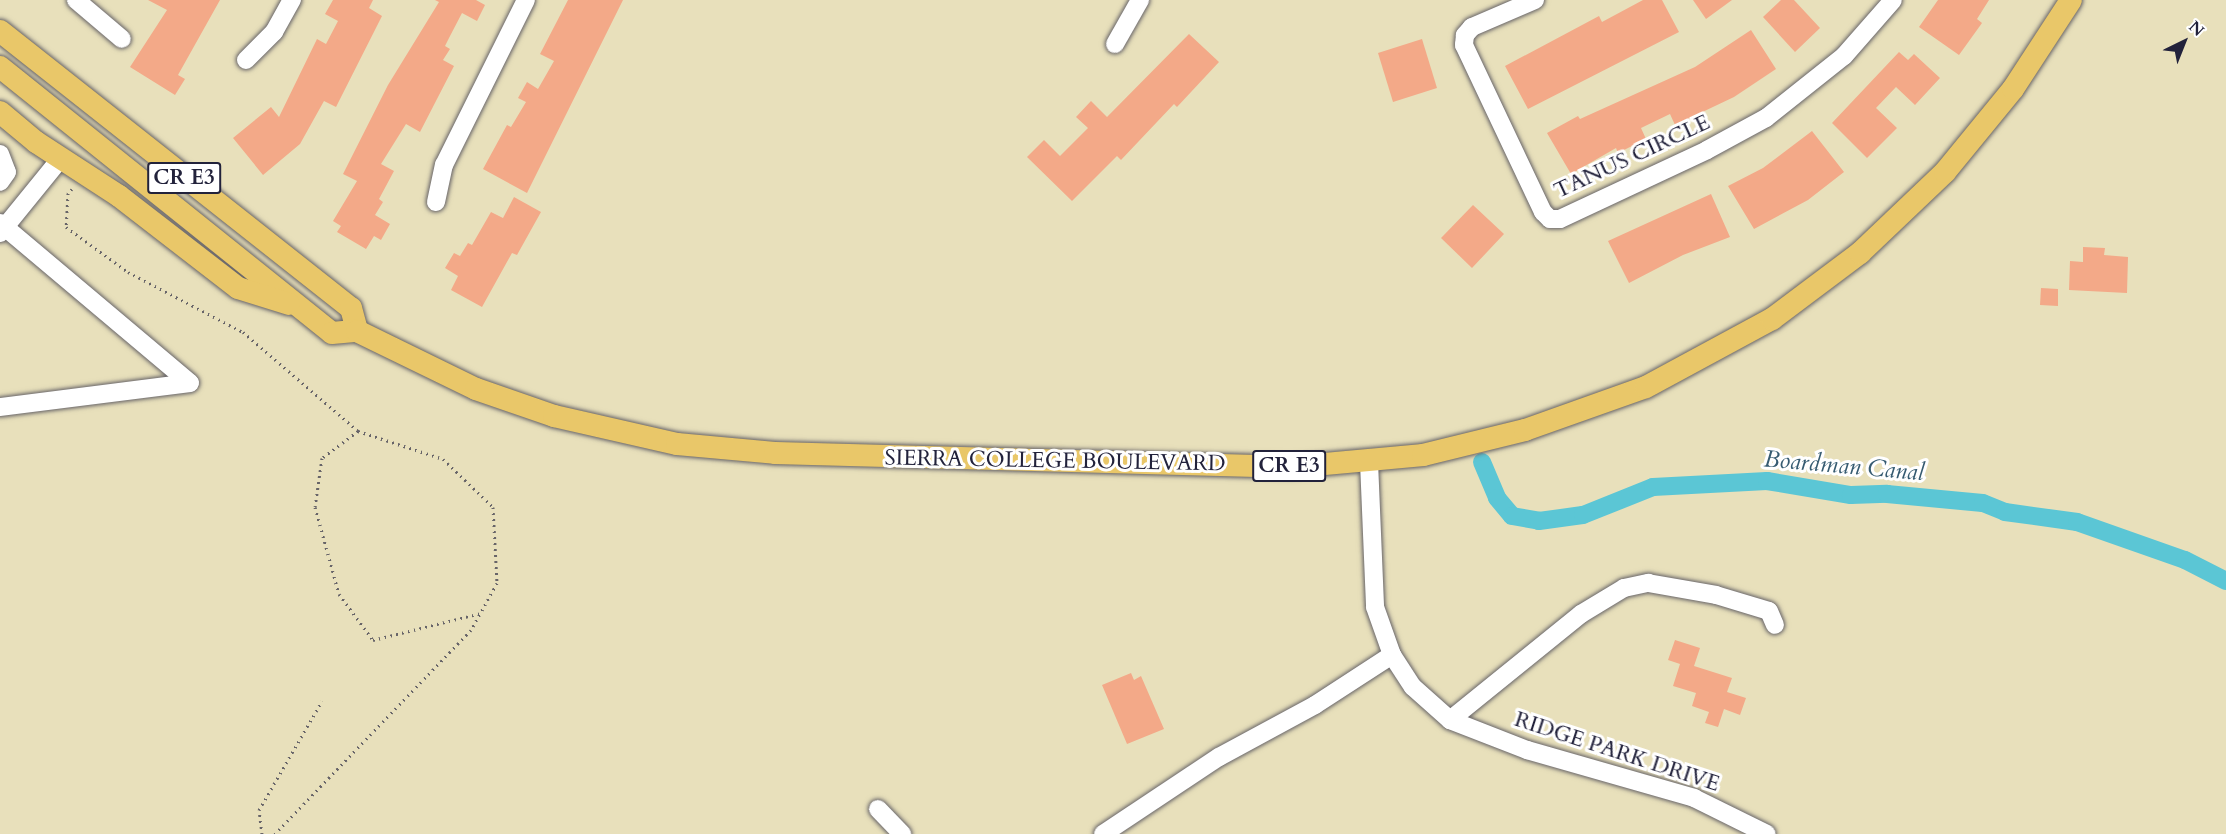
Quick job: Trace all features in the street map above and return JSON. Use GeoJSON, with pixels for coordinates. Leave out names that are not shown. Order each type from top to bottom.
{"type":"FeatureCollection","features":[{"type":"Feature","properties":{"kind":"main road","name":"SIERRA COLLEGE BOULEVARD"},"geometry":{"type":"LineString","coordinates":[[0,67],[295,306],[332,333],[357,331],[433,369],[515,404],[595,427],[676,444],[827,455],[1259,466],[1368,462],[1486,442],[1603,405],[1680,371],[1772,319],[1860,254],[1945,172],[2013,89],[2071,0]]}},
{"type":"Feature","properties":{"kind":"main road","name":"CR E3"},"geometry":{"type":"LineString","coordinates":[[0,32],[351,308],[357,331]]}},
{"type":"Feature","properties":{"kind":"main road"},"geometry":{"type":"LineString","coordinates":[[0,112],[61,158],[88,174],[238,288],[295,306]]}},
{"type":"Feature","properties":{"kind":"street"},"geometry":{"type":"LineString","coordinates":[[76,0],[122,39]]}},
{"type":"Feature","properties":{"kind":"street"},"geometry":{"type":"LineString","coordinates":[[246,60],[274,32],[292,0]]}},
{"type":"Feature","properties":{"kind":"street"},"geometry":{"type":"LineString","coordinates":[[436,202],[448,156],[526,0]]}},
{"type":"Feature","properties":{"kind":"street"},"geometry":{"type":"LineString","coordinates":[[1115,44],[1140,0]]}},
{"type":"Feature","properties":{"kind":"street","name":"TANUS CIRCLE"},"geometry":{"type":"LineString","coordinates":[[1535,0],[1472,27],[1465,35],[1464,45],[1543,212],[1550,219],[1560,219],[1707,150],[1766,118],[1837,62],[1893,0]]}},
{"type":"Feature","properties":{"kind":"street"},"geometry":{"type":"LineString","coordinates":[[0,154],[7,172],[0,182]]}},
{"type":"Feature","properties":{"kind":"street"},"geometry":{"type":"LineString","coordinates":[[0,407],[190,383],[1,228],[61,158]]}},
{"type":"Feature","properties":{"kind":"street","name":"RIDGE PARK DRIVE"},"geometry":{"type":"LineString","coordinates":[[1368,462],[1375,607],[1392,655],[1413,687],[1450,720],[1527,750],[1694,798],[1767,834]]}},
{"type":"Feature","properties":{"kind":"street"},"geometry":{"type":"LineString","coordinates":[[1450,720],[1581,614],[1624,588],[1648,583],[1716,595],[1769,611],[1775,625]]}},
{"type":"Feature","properties":{"kind":"street"},"geometry":{"type":"LineString","coordinates":[[1103,834],[1219,757],[1315,705],[1392,655]]}},
{"type":"Feature","properties":{"kind":"street"},"geometry":{"type":"LineString","coordinates":[[878,809],[902,834]]}},
{"type":"Feature","properties":{"kind":"path"},"geometry":{"type":"LineString","coordinates":[[88,174],[68,193],[66,227],[128,272],[243,332],[358,431],[443,459],[493,507],[497,583],[471,630],[275,834]]}},
{"type":"Feature","properties":{"kind":"path"},"geometry":{"type":"LineString","coordinates":[[358,431],[322,458],[315,507],[339,594],[373,640],[481,613]]}},
{"type":"Feature","properties":{"kind":"path"},"geometry":{"type":"LineString","coordinates":[[262,834],[259,810],[322,701]]}},
{"type":"Feature","properties":{"kind":"building"},"geometry":{"type":"Polygon","coordinates":[[[148,0],[220,0],[178,75],[185,79],[175,95],[130,67],[167,10],[148,0]]]}},
{"type":"Feature","properties":{"kind":"building"},"geometry":{"type":"Polygon","coordinates":[[[333,0],[373,0],[369,8],[382,16],[336,107],[324,101],[300,144],[263,175],[233,138],[271,107],[279,117],[317,39],[326,44],[338,21],[325,14],[333,0]]]}},
{"type":"Feature","properties":{"kind":"building"},"geometry":{"type":"Polygon","coordinates":[[[435,0],[476,0],[485,5],[477,21],[462,13],[449,38],[445,46],[450,49],[443,60],[454,66],[420,132],[406,124],[381,164],[394,171],[379,199],[383,202],[375,215],[390,224],[381,240],[374,236],[366,249],[337,232],[341,226],[333,221],[357,181],[343,174],[388,85],[439,2],[435,0]]]}},
{"type":"Feature","properties":{"kind":"building"},"geometry":{"type":"Polygon","coordinates":[[[568,0],[623,0],[527,193],[483,169],[507,125],[511,127],[526,102],[518,98],[527,82],[538,89],[554,61],[540,54],[568,0]]]}},
{"type":"Feature","properties":{"kind":"building"},"geometry":{"type":"Polygon","coordinates":[[[1643,0],[1662,0],[1679,32],[1528,109],[1505,66],[1599,16],[1602,22],[1643,0]]]}},
{"type":"Feature","properties":{"kind":"building"},"geometry":{"type":"Polygon","coordinates":[[[1693,0],[1732,0],[1706,19],[1693,0]]]}},
{"type":"Feature","properties":{"kind":"building"},"geometry":{"type":"Polygon","coordinates":[[[1781,0],[1794,0],[1820,28],[1795,52],[1763,17],[1781,0]]]}},
{"type":"Feature","properties":{"kind":"building"},"geometry":{"type":"Polygon","coordinates":[[[1938,0],[1989,0],[1977,19],[1982,23],[1959,55],[1919,27],[1938,0]]]}},
{"type":"Feature","properties":{"kind":"building"},"geometry":{"type":"Polygon","coordinates":[[[1751,30],[1776,69],[1734,97],[1675,125],[1670,114],[1641,128],[1646,139],[1618,153],[1616,148],[1571,174],[1547,133],[1578,116],[1580,119],[1695,67],[1751,30]]]}},
{"type":"Feature","properties":{"kind":"building"},"geometry":{"type":"Polygon","coordinates":[[[1189,34],[1219,62],[1177,107],[1174,104],[1121,160],[1117,156],[1072,201],[1027,157],[1044,140],[1060,156],[1088,128],[1076,117],[1091,101],[1107,117],[1189,34]]]}},
{"type":"Feature","properties":{"kind":"building"},"geometry":{"type":"Polygon","coordinates":[[[1422,39],[1437,88],[1393,102],[1378,53],[1422,39]]]}},
{"type":"Feature","properties":{"kind":"building"},"geometry":{"type":"Polygon","coordinates":[[[1899,52],[1908,60],[1914,54],[1940,78],[1915,105],[1896,87],[1876,108],[1897,128],[1867,158],[1832,123],[1899,52]]]}},
{"type":"Feature","properties":{"kind":"building"},"geometry":{"type":"Polygon","coordinates":[[[1812,131],[1844,172],[1808,200],[1754,229],[1728,186],[1763,168],[1812,131]]]}},
{"type":"Feature","properties":{"kind":"building"},"geometry":{"type":"Polygon","coordinates":[[[1711,194],[1730,237],[1683,255],[1629,283],[1608,241],[1711,194]]]}},
{"type":"Feature","properties":{"kind":"building"},"geometry":{"type":"Polygon","coordinates":[[[514,197],[541,212],[517,255],[512,253],[482,307],[451,290],[458,276],[445,268],[454,253],[460,256],[468,243],[472,245],[491,212],[503,218],[514,197]]]}},
{"type":"Feature","properties":{"kind":"building"},"geometry":{"type":"Polygon","coordinates":[[[1473,205],[1504,234],[1472,268],[1441,238],[1473,205]]]}},
{"type":"Feature","properties":{"kind":"building"},"geometry":{"type":"Polygon","coordinates":[[[2083,247],[2105,248],[2104,255],[2128,257],[2127,293],[2069,290],[2070,261],[2083,262],[2083,247]]]}},
{"type":"Feature","properties":{"kind":"building"},"geometry":{"type":"Polygon","coordinates":[[[2041,288],[2058,289],[2058,306],[2040,305],[2041,288]]]}},
{"type":"Feature","properties":{"kind":"building"},"geometry":{"type":"Polygon","coordinates":[[[1675,640],[1700,648],[1694,666],[1732,678],[1727,692],[1746,698],[1740,715],[1724,709],[1718,727],[1705,723],[1709,712],[1692,706],[1696,693],[1673,686],[1680,664],[1668,660],[1675,640]]]}},
{"type":"Feature","properties":{"kind":"building"},"geometry":{"type":"Polygon","coordinates":[[[1131,673],[1134,680],[1141,676],[1164,729],[1127,744],[1102,685],[1131,673]]]}},
{"type":"Feature","properties":{"kind":"waterway","name":"Boardman Canal"},"geometry":{"type":"LineString","coordinates":[[1482,462],[1497,498],[1512,516],[1539,521],[1583,515],[1653,487],[1767,481],[1851,495],[1887,494],[1983,503],[2005,512],[2077,522],[2185,560],[2226,581]]}}]}
